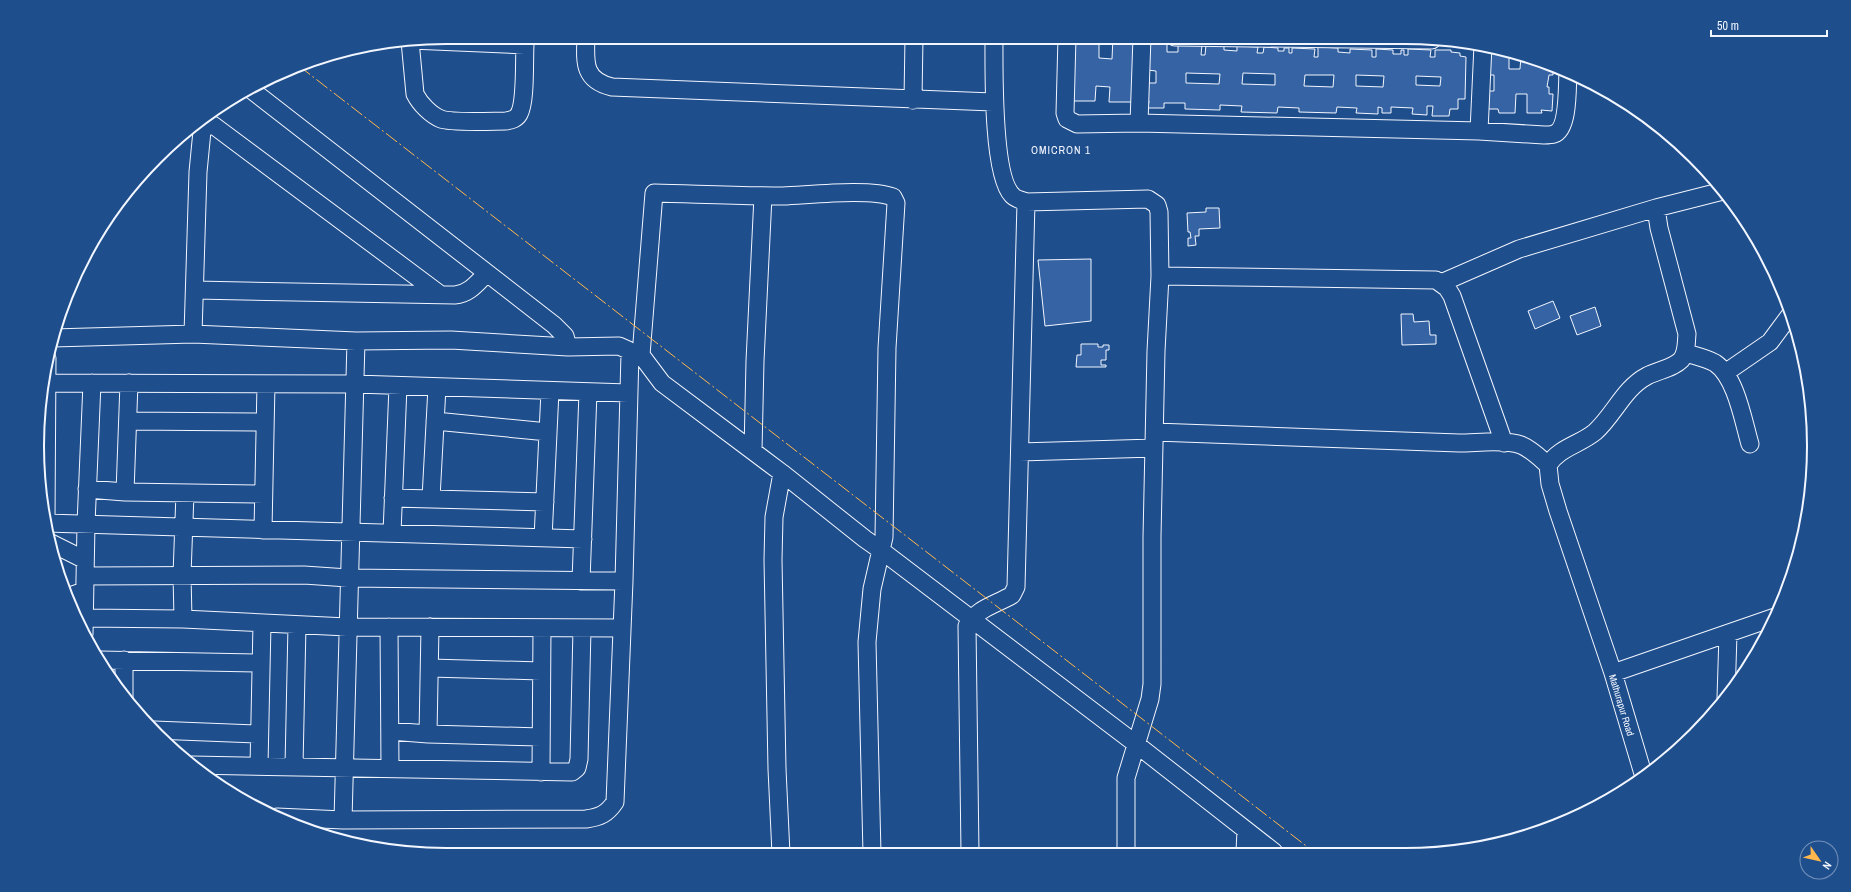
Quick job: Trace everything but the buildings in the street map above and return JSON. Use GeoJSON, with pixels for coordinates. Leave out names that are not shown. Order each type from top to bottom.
{"type":"FeatureCollection","features":[{"type":"Feature","properties":{"kind":"street"},"geometry":{"type":"LineString","coordinates":[[411,46],[415,94],[418,100],[430,112],[443,120],[506,121],[515,119],[520,113],[523,103],[525,44]]}},
{"type":"Feature","properties":{"kind":"street"},"geometry":{"type":"LineString","coordinates":[[586,44],[585,63],[590,77],[612,87],[993,102]]}},
{"type":"Feature","properties":{"kind":"street"},"geometry":{"type":"LineString","coordinates":[[913,100],[914,44]]}},
{"type":"Feature","properties":{"kind":"street"},"geometry":{"type":"LineString","coordinates":[[994,44],[993,102],[1005,182],[1012,196],[1026,202],[1140,198],[1153,201],[1159,212],[1160,276],[1156,351],[1152,537],[1152,684],[1150,699],[1126,778],[1126,848]]}},
{"type":"Feature","properties":{"kind":"street"},"geometry":{"type":"LineString","coordinates":[[1067,44],[1065,113],[1067,119],[1077,124],[1139,123],[1479,131],[1544,136],[1555,134],[1562,127],[1565,118],[1568,79]]}},
{"type":"Feature","properties":{"kind":"street"},"geometry":{"type":"LineString","coordinates":[[1139,123],[1142,44]]}},
{"type":"Feature","properties":{"kind":"street"},"geometry":{"type":"LineString","coordinates":[[1479,131],[1483,52]]}},
{"type":"Feature","properties":{"kind":"street"},"geometry":{"type":"LineString","coordinates":[[255,92],[561,331],[565,336],[568,347]]}},
{"type":"Feature","properties":{"kind":"street"},"geometry":{"type":"LineString","coordinates":[[194,334],[198,172],[202,132],[207,126],[213,126],[441,294]]}},
{"type":"Feature","properties":{"kind":"street"},"geometry":{"type":"LineString","coordinates":[[872,848],[867,649],[872,589],[882,551],[884,537],[888,311],[896,203],[893,197],[886,194],[763,196],[654,193],[641,355],[662,383],[782,473],[865,539],[882,551],[971,618],[1136,744],[1269,848]]}},
{"type":"Feature","properties":{"kind":"street"},"geometry":{"type":"LineString","coordinates":[[1441,283],[1519,248],[1656,208],[1717,193]]}},
{"type":"Feature","properties":{"kind":"street"},"geometry":{"type":"LineString","coordinates":[[753,451],[755,361],[763,196]]}},
{"type":"Feature","properties":{"kind":"street"},"geometry":{"type":"LineString","coordinates":[[970,848],[967,626],[971,618],[980,610],[1012,595],[1016,587],[1026,202]]}},
{"type":"Feature","properties":{"kind":"street"},"geometry":{"type":"LineString","coordinates":[[1020,452],[1154,440],[1459,443],[1504,442],[1521,445],[1529,449],[1548,465],[1561,450],[1576,444],[1596,431],[1637,383],[1647,376],[1675,365],[1681,360],[1686,352],[1687,334],[1659,228],[1656,208]]}},
{"type":"Feature","properties":{"kind":"street"},"geometry":{"type":"LineString","coordinates":[[195,290],[463,295],[487,273]]}},
{"type":"Feature","properties":{"kind":"street"},"geometry":{"type":"LineString","coordinates":[[1160,276],[1436,280],[1441,283],[1452,296],[1504,442]]}},
{"type":"Feature","properties":{"kind":"street"},"geometry":{"type":"LineString","coordinates":[[1725,373],[1770,342],[1787,319]]}},
{"type":"Feature","properties":{"kind":"street"},"geometry":{"type":"LineString","coordinates":[[59,338],[194,334],[356,341],[450,340],[568,347],[625,347],[630,353],[624,581],[615,802],[608,812],[598,818],[586,819],[343,820],[296,819]]}},
{"type":"Feature","properties":{"kind":"street"},"geometry":{"type":"LineString","coordinates":[[343,820],[348,578],[356,341]]}},
{"type":"Feature","properties":{"kind":"street"},"geometry":{"type":"LineString","coordinates":[[1686,352],[1708,359],[1725,373],[1732,383],[1750,444]]}},
{"type":"Feature","properties":{"kind":"street"},"geometry":{"type":"LineString","coordinates":[[49,383],[355,384],[628,393]]}},
{"type":"Feature","properties":{"kind":"street"},"geometry":{"type":"LineString","coordinates":[[84,622],[87,489],[92,383]]}},
{"type":"Feature","properties":{"kind":"street"},"geometry":{"type":"LineString","coordinates":[[125,492],[129,383]]}},
{"type":"Feature","properties":{"kind":"street"},"geometry":{"type":"LineString","coordinates":[[263,530],[266,384]]}},
{"type":"Feature","properties":{"kind":"street"},"geometry":{"type":"LineString","coordinates":[[392,534],[398,386]]}},
{"type":"Feature","properties":{"kind":"street"},"geometry":{"type":"LineString","coordinates":[[431,498],[437,387]]}},
{"type":"Feature","properties":{"kind":"street"},"geometry":{"type":"LineString","coordinates":[[543,538],[550,391]]}},
{"type":"Feature","properties":{"kind":"street"},"geometry":{"type":"LineString","coordinates":[[582,581],[588,392]]}},
{"type":"Feature","properties":{"kind":"street"},"geometry":{"type":"LineString","coordinates":[[46,488],[47,395]]}},
{"type":"Feature","properties":{"kind":"street"},"geometry":{"type":"LineString","coordinates":[[128,421],[265,422]]}},
{"type":"Feature","properties":{"kind":"street"},"geometry":{"type":"LineString","coordinates":[[435,421],[548,432]]}},
{"type":"Feature","properties":{"kind":"street","name":"Mathurapur Road"},"geometry":{"type":"LineString","coordinates":[[1548,465],[1548,475],[1554,498],[1613,673],[1642,770]]}},
{"type":"Feature","properties":{"kind":"street"},"geometry":{"type":"LineString","coordinates":[[781,848],[776,769],[773,560],[774,518],[782,473]]}},
{"type":"Feature","properties":{"kind":"street"},"geometry":{"type":"LineString","coordinates":[[87,489],[125,492],[263,494]]}},
{"type":"Feature","properties":{"kind":"street"},"geometry":{"type":"LineString","coordinates":[[182,619],[185,493]]}},
{"type":"Feature","properties":{"kind":"street"},"geometry":{"type":"LineString","coordinates":[[393,498],[545,502]]}},
{"type":"Feature","properties":{"kind":"street"},"geometry":{"type":"LineString","coordinates":[[52,522],[583,539]]}},
{"type":"Feature","properties":{"kind":"street"},"geometry":{"type":"LineString","coordinates":[[58,550],[85,576],[304,575],[348,578],[624,581]]}},
{"type":"Feature","properties":{"kind":"street"},"geometry":{"type":"LineString","coordinates":[[72,592],[85,576]]}},
{"type":"Feature","properties":{"kind":"street"},"geometry":{"type":"LineString","coordinates":[[86,626],[182,619],[347,627],[622,628]]}},
{"type":"Feature","properties":{"kind":"street"},"geometry":{"type":"LineString","coordinates":[[1613,673],[1768,620]]}},
{"type":"Feature","properties":{"kind":"street"},"geometry":{"type":"LineString","coordinates":[[259,766],[262,623]]}},
{"type":"Feature","properties":{"kind":"street"},"geometry":{"type":"LineString","coordinates":[[294,766],[297,625]]}},
{"type":"Feature","properties":{"kind":"street"},"geometry":{"type":"LineString","coordinates":[[389,627],[390,768]]}},
{"type":"Feature","properties":{"kind":"street"},"geometry":{"type":"LineString","coordinates":[[428,734],[430,627]]}},
{"type":"Feature","properties":{"kind":"street"},"geometry":{"type":"LineString","coordinates":[[540,772],[542,628]]}},
{"type":"Feature","properties":{"kind":"street"},"geometry":{"type":"LineString","coordinates":[[201,765],[572,772],[577,768],[579,759],[582,628]]}},
{"type":"Feature","properties":{"kind":"street"},"geometry":{"type":"LineString","coordinates":[[1726,688],[1728,634]]}},
{"type":"Feature","properties":{"kind":"street"},"geometry":{"type":"LineString","coordinates":[[106,660],[261,663]]}},
{"type":"Feature","properties":{"kind":"street"},"geometry":{"type":"LineString","coordinates":[[124,660],[124,687]]}},
{"type":"Feature","properties":{"kind":"street"},"geometry":{"type":"LineString","coordinates":[[430,668],[541,671]]}},
{"type":"Feature","properties":{"kind":"street"},"geometry":{"type":"LineString","coordinates":[[162,730],[259,734]]}},
{"type":"Feature","properties":{"kind":"street"},"geometry":{"type":"LineString","coordinates":[[390,730],[428,734],[541,737]]}},
{"type":"Feature","properties":{"kind":"street"},"geometry":{"type":"LineString","coordinates":[[1245,848],[1246,830]]}},
{"type":"Feature","properties":{"kind":"power"},"geometry":{"type":"LineString","coordinates":[[304,70],[1309,848]]}},
{"type":"Feature","properties":{"kind":"district","name":"OMICRON 1"},"geometry":{"type":"Point","coordinates":[1061,150]}}]}
